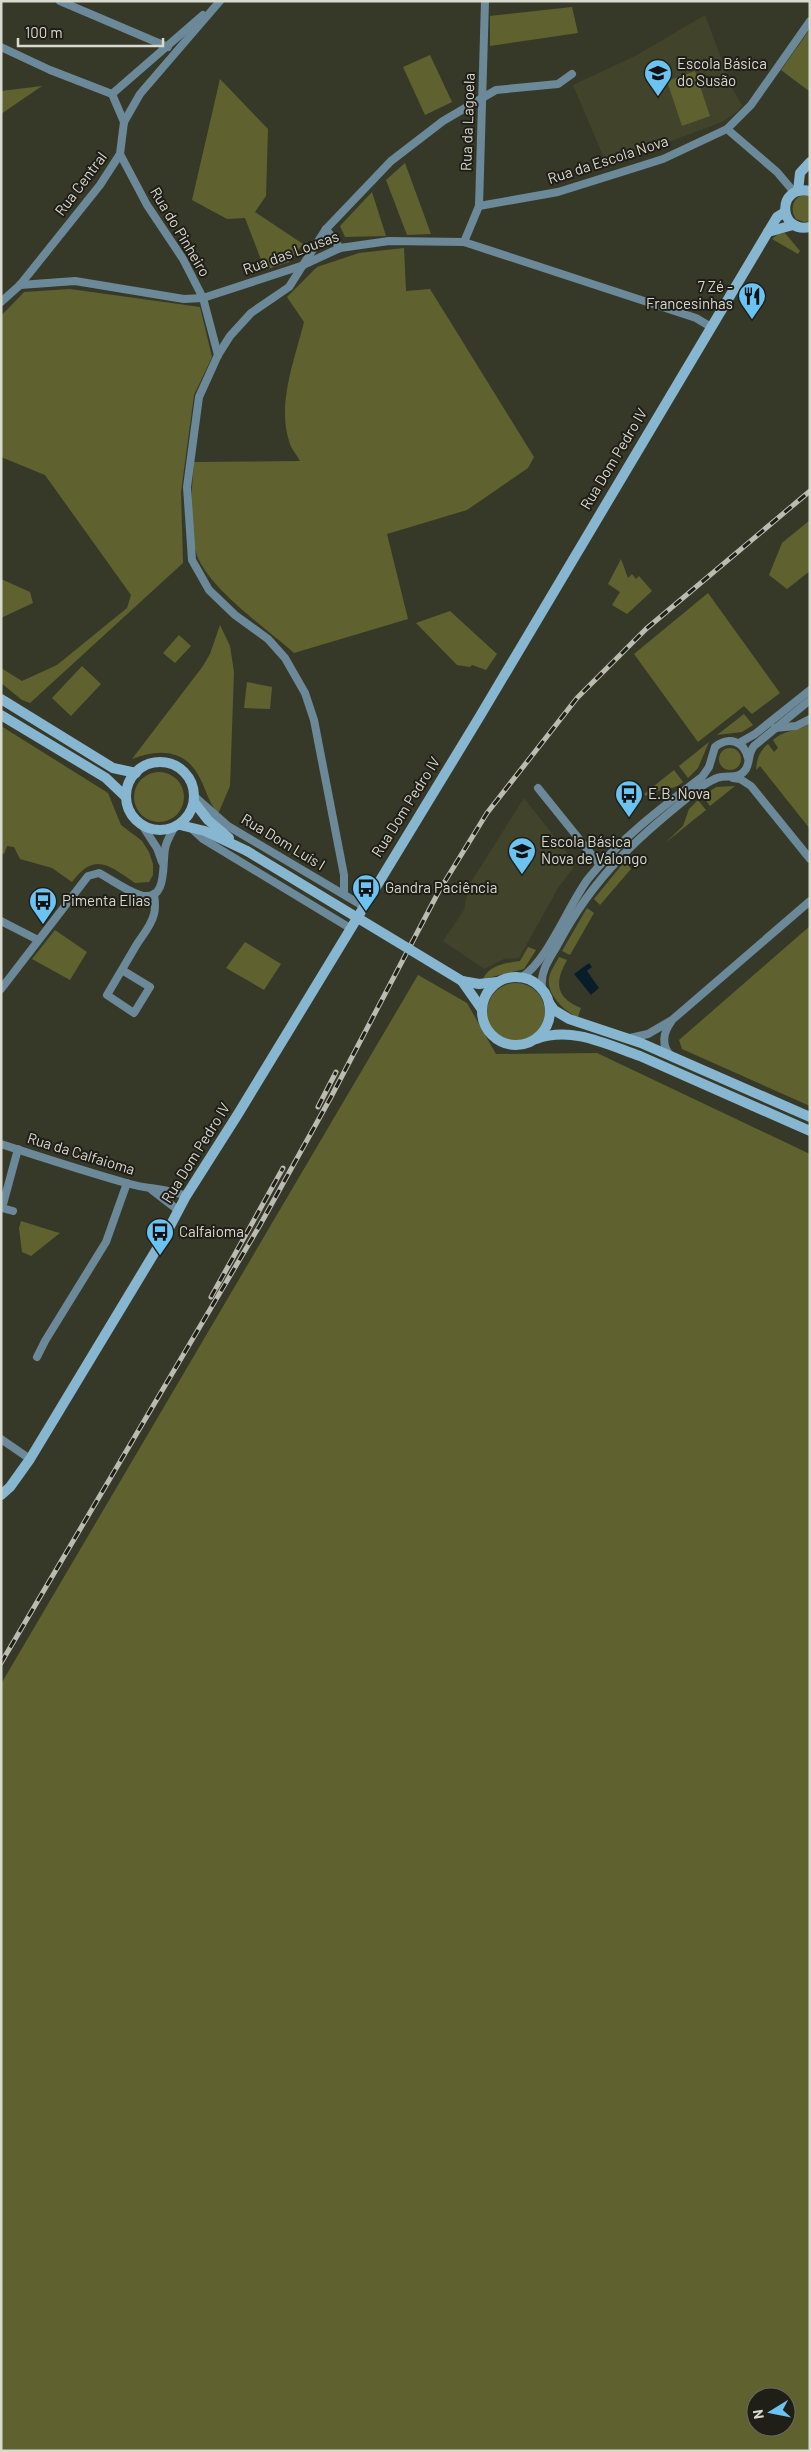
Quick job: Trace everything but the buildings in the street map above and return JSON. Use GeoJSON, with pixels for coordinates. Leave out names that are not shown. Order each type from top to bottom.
{"type":"FeatureCollection","features":[{"type":"Feature","properties":{"kind":"main road","name":"Rua Dom Pedro IV"},"geometry":{"type":"LineString","coordinates":[[1,1495],[10,1487],[30,1459],[186,1196],[238,1114],[480,716],[777,217],[785,212],[787,200],[796,191],[800,173],[810,162]]}},
{"type":"Feature","properties":{"kind":"main road"},"geometry":{"type":"LineString","coordinates":[[796,191],[810,191]]}},
{"type":"Feature","properties":{"kind":"main road"},"geometry":{"type":"LineString","coordinates":[[785,212],[793,225],[800,228],[810,227]]}},
{"type":"Feature","properties":{"kind":"main road"},"geometry":{"type":"LineString","coordinates":[[768,232],[793,225]]}},
{"type":"Feature","properties":{"kind":"main road"},"geometry":{"type":"LineString","coordinates":[[1,700],[113,768],[136,772],[128,784],[126,797],[129,810],[142,825]]}},
{"type":"Feature","properties":{"kind":"main road"},"geometry":{"type":"LineString","coordinates":[[1,715],[106,778],[126,797]]}},
{"type":"Feature","properties":{"kind":"main road","name":"Rua Dom Luís I"},"geometry":{"type":"LineString","coordinates":[[136,772],[153,763],[173,765],[188,777],[194,799],[208,820],[235,844]]}},
{"type":"Feature","properties":{"kind":"main road"},"geometry":{"type":"LineString","coordinates":[[177,826],[189,815],[194,799]]}},
{"type":"Feature","properties":{"kind":"main road","name":"Rua Dom Luís I"},"geometry":{"type":"LineString","coordinates":[[142,825],[161,831],[177,826],[190,827],[235,844],[462,980]]}},
{"type":"Feature","properties":{"kind":"main road"},"geometry":{"type":"LineString","coordinates":[[462,980],[479,984],[497,982],[511,976],[533,981],[542,988],[554,1010],[569,1019],[661,1047],[672,1057],[810,1117]]}},
{"type":"Feature","properties":{"kind":"main road"},"geometry":{"type":"LineString","coordinates":[[462,980],[482,1008]]}},
{"type":"Feature","properties":{"kind":"main road"},"geometry":{"type":"LineString","coordinates":[[497,982],[485,995],[482,1017],[486,1028],[493,1037],[503,1043],[514,1046],[526,1044],[553,1034],[575,1034],[647,1059],[810,1131]]}},
{"type":"Feature","properties":{"kind":"main road"},"geometry":{"type":"LineString","coordinates":[[536,1039],[544,1031],[549,1020],[549,1003]]}},
{"type":"Feature","properties":{"kind":"street"},"geometry":{"type":"LineString","coordinates":[[60,1],[166,45],[176,52]]}},
{"type":"Feature","properties":{"kind":"street","name":"Rua da Lagoela"},"geometry":{"type":"LineString","coordinates":[[464,242],[479,206],[484,96],[485,1]]}},
{"type":"Feature","properties":{"kind":"street","name":"Rua Central"},"geometry":{"type":"LineString","coordinates":[[112,94],[166,45],[219,2]]}},
{"type":"Feature","properties":{"kind":"street","name":"Rua Central"},"geometry":{"type":"LineString","coordinates":[[1,302],[20,285],[100,185],[120,154],[124,122],[140,94],[219,2]]}},
{"type":"Feature","properties":{"kind":"street","name":"Rua da Escola Nova"},"geometry":{"type":"LineString","coordinates":[[479,206],[558,192],[592,182],[663,159],[727,129],[751,105],[810,21]]}},
{"type":"Feature","properties":{"kind":"street"},"geometry":{"type":"LineString","coordinates":[[1,48],[50,70],[112,94],[124,122]]}},
{"type":"Feature","properties":{"kind":"street"},"geometry":{"type":"LineString","coordinates":[[344,894],[344,875],[314,720],[305,693],[285,658],[268,639],[235,615],[209,590],[192,560],[186,487],[199,397],[218,355],[230,336],[251,313],[288,287],[326,229],[391,161],[443,121],[496,90],[558,84],[572,74]]}},
{"type":"Feature","properties":{"kind":"street"},"geometry":{"type":"LineString","coordinates":[[727,129],[796,191]]}},
{"type":"Feature","properties":{"kind":"street","name":"Rua do Pinheiro"},"geometry":{"type":"LineString","coordinates":[[120,154],[147,205],[183,259],[203,298],[218,355]]}},
{"type":"Feature","properties":{"kind":"street"},"geometry":{"type":"LineString","coordinates":[[326,229],[340,248]]}},
{"type":"Feature","properties":{"kind":"street","name":"Rua das Lousas"},"geometry":{"type":"LineString","coordinates":[[20,285],[75,282],[184,299],[203,298],[301,266],[340,248],[389,241],[464,242],[696,318],[711,327]]}},
{"type":"Feature","properties":{"kind":"street"},"geometry":{"type":"LineString","coordinates":[[739,743],[755,734],[810,690]]}},
{"type":"Feature","properties":{"kind":"street"},"geometry":{"type":"LineString","coordinates":[[733,778],[740,774],[754,746],[810,700]]}},
{"type":"Feature","properties":{"kind":"street"},"geometry":{"type":"LineString","coordinates":[[775,728],[796,726],[810,719]]}},
{"type":"Feature","properties":{"kind":"street"},"geometry":{"type":"LineString","coordinates":[[522,977],[536,965],[574,900],[600,865],[626,838],[702,777],[709,767],[712,752],[720,743],[726,741],[739,743],[744,747],[751,786]]}},
{"type":"Feature","properties":{"kind":"street"},"geometry":{"type":"LineString","coordinates":[[711,758],[714,770],[723,777]]}},
{"type":"Feature","properties":{"kind":"street"},"geometry":{"type":"LineString","coordinates":[[542,988],[543,972],[556,946],[577,909],[600,877],[629,846],[702,786],[723,777],[740,779],[751,786],[810,859]]}},
{"type":"Feature","properties":{"kind":"street"},"geometry":{"type":"LineString","coordinates":[[538,788],[600,865]]}},
{"type":"Feature","properties":{"kind":"street","name":"Rua Dom Luís I"},"geometry":{"type":"LineString","coordinates":[[194,799],[228,826],[363,906]]}},
{"type":"Feature","properties":{"kind":"street"},"geometry":{"type":"LineString","coordinates":[[142,825],[157,848],[163,864]]}},
{"type":"Feature","properties":{"kind":"street"},"geometry":{"type":"LineString","coordinates":[[1,989],[88,876],[99,873],[141,896],[154,894],[159,890],[164,879],[163,864],[166,846],[177,826]]}},
{"type":"Feature","properties":{"kind":"street","name":"Rua Dom Luís I"},"geometry":{"type":"LineString","coordinates":[[190,827],[203,840],[350,928]]}},
{"type":"Feature","properties":{"kind":"street"},"geometry":{"type":"LineString","coordinates":[[122,970],[150,987],[134,1013],[107,995],[154,916],[156,906],[154,894]]}},
{"type":"Feature","properties":{"kind":"street"},"geometry":{"type":"LineString","coordinates":[[630,1038],[648,1034],[672,1020],[810,901]]}},
{"type":"Feature","properties":{"kind":"street"},"geometry":{"type":"LineString","coordinates":[[1,921],[38,940]]}},
{"type":"Feature","properties":{"kind":"street"},"geometry":{"type":"LineString","coordinates":[[647,1059],[661,1047],[667,1027],[672,1020]]}},
{"type":"Feature","properties":{"kind":"street","name":"Rua da Calfaioma"},"geometry":{"type":"LineString","coordinates":[[1,1144],[127,1183],[152,1190],[178,1192],[186,1196]]}},
{"type":"Feature","properties":{"kind":"street"},"geometry":{"type":"LineString","coordinates":[[14,1211],[2,1208],[18,1149]]}},
{"type":"Feature","properties":{"kind":"street"},"geometry":{"type":"LineString","coordinates":[[37,1358],[45,1341],[106,1242],[127,1183]]}},
{"type":"Feature","properties":{"kind":"street","name":"Rua da Calfaioma"},"geometry":{"type":"LineString","coordinates":[[152,1190],[178,1210]]}},
{"type":"Feature","properties":{"kind":"street"},"geometry":{"type":"LineString","coordinates":[[1,1439],[30,1459]]}},
{"type":"Feature","properties":{"kind":"shaded area","name":"Escola Básica do Susão"},"geometry":{"type":"Polygon","coordinates":[[[705,15],[733,90],[742,105],[737,112],[722,122],[607,165],[573,85],[637,55],[705,15]]]}},
{"type":"Feature","properties":{"kind":"shaded area","name":"Escola Básica Nova de Valongo"},"geometry":{"type":"Polygon","coordinates":[[[524,798],[576,864],[558,888],[519,958],[504,959],[484,969],[443,941],[464,910],[469,885],[524,798]]]}},
{"type":"Feature","properties":{"kind":"green space"},"geometry":{"type":"Polygon","coordinates":[[[572,7],[578,33],[490,46],[490,16],[572,7]]]}},
{"type":"Feature","properties":{"kind":"green space"},"geometry":{"type":"Polygon","coordinates":[[[810,29],[810,90],[809,91],[781,70],[810,29]]]}},
{"type":"Feature","properties":{"kind":"green space"},"geometry":{"type":"Polygon","coordinates":[[[430,55],[452,102],[425,115],[403,67],[430,55]]]}},
{"type":"Feature","properties":{"kind":"green space"},"geometry":{"type":"Polygon","coordinates":[[[695,71],[710,116],[682,126],[667,81],[695,71]]]}},
{"type":"Feature","properties":{"kind":"green space"},"geometry":{"type":"Polygon","coordinates":[[[220,79],[268,129],[266,196],[255,212],[303,244],[289,262],[265,270],[245,218],[227,219],[192,200],[220,79]]]}},
{"type":"Feature","properties":{"kind":"green space"},"geometry":{"type":"Polygon","coordinates":[[[42,86],[1,114],[1,91],[42,86]]]}},
{"type":"Feature","properties":{"kind":"green space"},"geometry":{"type":"Polygon","coordinates":[[[405,163],[431,234],[407,235],[386,180],[405,163]]]}},
{"type":"Feature","properties":{"kind":"green space"},"geometry":{"type":"Polygon","coordinates":[[[372,192],[386,236],[345,237],[340,226],[372,192]]]}},
{"type":"Feature","properties":{"kind":"green space"},"geometry":{"type":"Polygon","coordinates":[[[801,195],[810,195],[810,221],[804,222],[796,219],[794,216],[794,203],[801,195]]]}},
{"type":"Feature","properties":{"kind":"green space"},"geometry":{"type":"Polygon","coordinates":[[[785,233],[800,251],[798,254],[772,239],[778,234],[785,233]]]}},
{"type":"Feature","properties":{"kind":"green space"},"geometry":{"type":"Polygon","coordinates":[[[404,248],[406,291],[430,289],[534,457],[528,468],[467,510],[387,534],[408,619],[294,653],[242,610],[216,585],[199,560],[195,550],[192,525],[194,462],[300,461],[290,444],[285,414],[288,383],[304,322],[287,297],[317,267],[359,253],[404,248]]]}},
{"type":"Feature","properties":{"kind":"green space"},"geometry":{"type":"Polygon","coordinates":[[[70,289],[200,307],[212,357],[194,395],[181,492],[183,563],[30,703],[22,700],[1,683],[1,668],[22,681],[57,665],[127,608],[131,595],[45,475],[1,457],[1,316],[24,292],[70,289]]]}},
{"type":"Feature","properties":{"kind":"green space"},"geometry":{"type":"Polygon","coordinates":[[[810,520],[810,571],[787,589],[769,575],[782,543],[810,520]]]}},
{"type":"Feature","properties":{"kind":"green space"},"geometry":{"type":"Polygon","coordinates":[[[621,559],[628,578],[632,574],[636,579],[639,576],[652,591],[627,614],[612,605],[620,592],[608,584],[621,559]]]}},
{"type":"Feature","properties":{"kind":"green space"},"geometry":{"type":"Polygon","coordinates":[[[1,579],[30,592],[33,603],[1,618],[1,579]]]}},
{"type":"Feature","properties":{"kind":"green space"},"geometry":{"type":"Polygon","coordinates":[[[708,593],[780,693],[752,714],[744,706],[698,742],[634,654],[708,593]]]}},
{"type":"Feature","properties":{"kind":"green space"},"geometry":{"type":"Polygon","coordinates":[[[450,611],[497,654],[486,670],[472,665],[470,667],[457,665],[416,623],[450,611]]]}},
{"type":"Feature","properties":{"kind":"green space"},"geometry":{"type":"Polygon","coordinates":[[[220,625],[230,646],[234,672],[230,786],[218,814],[197,773],[184,759],[168,753],[159,753],[132,759],[203,666],[210,654],[220,625]]]}},
{"type":"Feature","properties":{"kind":"green space"},"geometry":{"type":"Polygon","coordinates":[[[179,635],[191,646],[175,663],[163,653],[179,635]]]}},
{"type":"Feature","properties":{"kind":"green space"},"geometry":{"type":"Polygon","coordinates":[[[82,666],[101,684],[71,716],[52,698],[82,666]]]}},
{"type":"Feature","properties":{"kind":"green space"},"geometry":{"type":"Polygon","coordinates":[[[247,682],[272,687],[270,709],[244,708],[247,682]]]}},
{"type":"Feature","properties":{"kind":"green space"},"geometry":{"type":"Polygon","coordinates":[[[744,714],[753,725],[742,732],[717,735],[744,714]]]}},
{"type":"Feature","properties":{"kind":"green space"},"geometry":{"type":"Polygon","coordinates":[[[810,723],[810,829],[760,766],[756,770],[762,749],[768,744],[774,752],[778,748],[773,740],[778,736],[810,723]]]}},
{"type":"Feature","properties":{"kind":"green space"},"geometry":{"type":"Polygon","coordinates":[[[1,726],[108,793],[121,825],[142,841],[149,852],[153,864],[153,875],[149,882],[135,883],[110,867],[103,864],[95,864],[80,872],[72,882],[52,868],[20,859],[14,847],[7,846],[4,854],[1,853],[1,726]]]}},
{"type":"Feature","properties":{"kind":"green space"},"geometry":{"type":"Polygon","coordinates":[[[709,742],[698,768],[688,778],[679,766],[709,742]]]}},
{"type":"Feature","properties":{"kind":"green space"},"geometry":{"type":"Polygon","coordinates":[[[726,748],[734,748],[741,755],[741,763],[734,770],[726,770],[719,763],[719,755],[726,748]]]}},
{"type":"Feature","properties":{"kind":"green space"},"geometry":{"type":"Polygon","coordinates":[[[674,770],[683,782],[674,788],[651,793],[646,796],[644,794],[674,770]]]}},
{"type":"Feature","properties":{"kind":"green space"},"geometry":{"type":"Polygon","coordinates":[[[159,772],[169,774],[177,779],[182,787],[184,797],[182,807],[177,815],[169,820],[159,822],[149,820],[141,815],[136,807],[134,797],[136,787],[141,779],[149,774],[159,772]]]}},
{"type":"Feature","properties":{"kind":"green space"},"geometry":{"type":"Polygon","coordinates":[[[735,786],[710,806],[703,796],[716,787],[735,786]]]}},
{"type":"Feature","properties":{"kind":"green space"},"geometry":{"type":"Polygon","coordinates":[[[698,800],[706,810],[665,843],[683,826],[689,809],[698,800]]]}},
{"type":"Feature","properties":{"kind":"green space"},"geometry":{"type":"Polygon","coordinates":[[[625,861],[631,869],[600,905],[594,899],[625,861]]]}},
{"type":"Feature","properties":{"kind":"green space"},"geometry":{"type":"Polygon","coordinates":[[[587,908],[594,913],[570,955],[562,951],[587,908]]]}},
{"type":"Feature","properties":{"kind":"green space"},"geometry":{"type":"Polygon","coordinates":[[[810,926],[810,1106],[682,1049],[679,1040],[810,926]]]}},
{"type":"Feature","properties":{"kind":"green space"},"geometry":{"type":"Polygon","coordinates":[[[55,930],[87,952],[70,980],[32,959],[55,930]]]}},
{"type":"Feature","properties":{"kind":"green space"},"geometry":{"type":"Polygon","coordinates":[[[245,942],[281,964],[264,990],[226,968],[245,942]]]}},
{"type":"Feature","properties":{"kind":"green space"},"geometry":{"type":"Polygon","coordinates":[[[528,947],[536,950],[524,969],[483,979],[494,968],[520,961],[528,947]]]}},
{"type":"Feature","properties":{"kind":"green space"},"geometry":{"type":"Polygon","coordinates":[[[559,957],[567,960],[560,976],[560,989],[566,1000],[581,1008],[578,1017],[562,1007],[550,990],[550,975],[559,957]]]}},
{"type":"Feature","properties":{"kind":"green space"},"geometry":{"type":"Polygon","coordinates":[[[418,975],[467,1003],[496,1054],[597,1053],[810,1154],[810,2451],[1,2451],[1,1684],[418,975]]]}},
{"type":"Feature","properties":{"kind":"green space"},"geometry":{"type":"Polygon","coordinates":[[[516,983],[527,985],[540,996],[545,1012],[543,1023],[532,1036],[516,1041],[505,1039],[492,1028],[487,1012],[489,1001],[500,988],[516,983]]]}},
{"type":"Feature","properties":{"kind":"green space"},"geometry":{"type":"Polygon","coordinates":[[[21,1221],[60,1233],[31,1256],[22,1252],[19,1228],[21,1221]]]}},
{"type":"Feature","properties":{"kind":"water"},"geometry":{"type":"Polygon","coordinates":[[[589,963],[592,967],[587,971],[599,988],[591,995],[574,974],[589,963]]]}},
{"type":"Feature","properties":{"kind":"railway"},"geometry":{"type":"LineString","coordinates":[[1,1663],[260,1225],[331,1097],[439,891],[487,813],[577,698],[646,629],[810,491]]}},
{"type":"Feature","properties":{"kind":"railway"},"geometry":{"type":"LineString","coordinates":[[318,1107],[336,1072]]}},
{"type":"Feature","properties":{"kind":"railway"},"geometry":{"type":"LineString","coordinates":[[211,1297],[283,1168]]}},
{"type":"Feature","properties":{"kind":"place","name":"Escola Básica do Susão"},"geometry":{"type":"Point","coordinates":[658,97]}},
{"type":"Feature","properties":{"kind":"place","name":"7 Zé - Francesinhas"},"geometry":{"type":"Point","coordinates":[752,320]}},
{"type":"Feature","properties":{"kind":"place","name":"E.B. Nova"},"geometry":{"type":"Point","coordinates":[629,818]}},
{"type":"Feature","properties":{"kind":"place","name":"Escola Básica Nova de Valongo"},"geometry":{"type":"Point","coordinates":[522,875]}},
{"type":"Feature","properties":{"kind":"place","name":"Gandra Paciência"},"geometry":{"type":"Point","coordinates":[366,912]}},
{"type":"Feature","properties":{"kind":"place","name":"Pimenta Elias"},"geometry":{"type":"Point","coordinates":[43,925]}},
{"type":"Feature","properties":{"kind":"place","name":"Calfaioma"},"geometry":{"type":"Point","coordinates":[160,1256]}}]}
